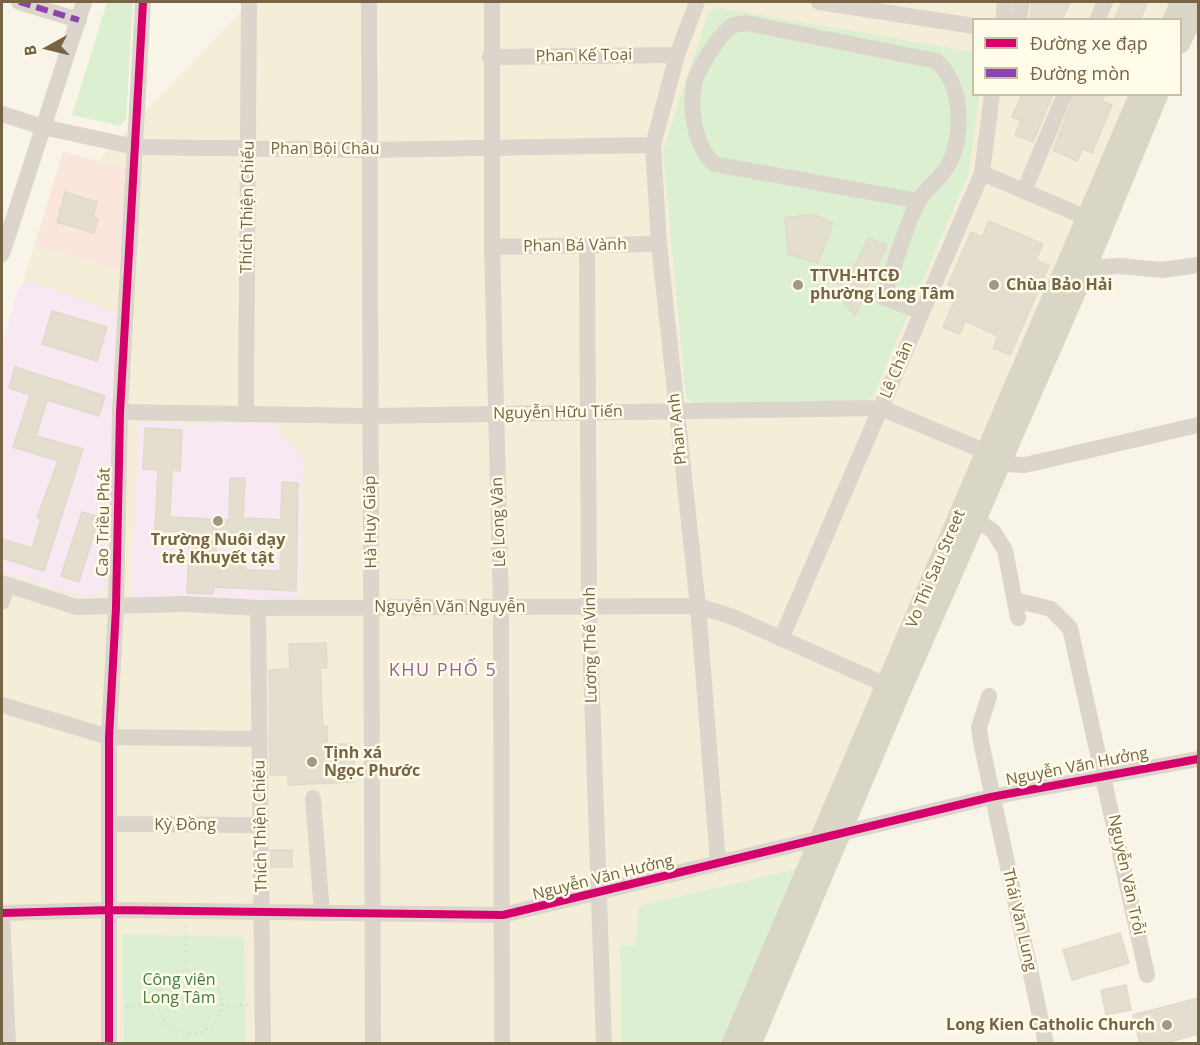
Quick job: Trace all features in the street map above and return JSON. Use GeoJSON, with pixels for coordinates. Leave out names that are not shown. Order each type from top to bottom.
{"type":"FeatureCollection","features":[{"type":"Feature","properties":{"kind":"main road","name":"Vo Thi Sau Street"},"geometry":{"type":"LineString","coordinates":[[732,1044],[977,520],[994,458],[1087,219],[1139,96]]}},
{"type":"Feature","properties":{"kind":"main road","name":"Vo Thi Sau Street"},"geometry":{"type":"LineString","coordinates":[[751,1044],[886,685],[1086,268],[1157,96]]}},
{"type":"Feature","properties":{"kind":"street"},"geometry":{"type":"LineString","coordinates":[[19,2],[79,20]]}},
{"type":"Feature","properties":{"kind":"street"},"geometry":{"type":"LineString","coordinates":[[2,254],[84,2]]}},
{"type":"Feature","properties":{"kind":"street","name":"Cao Triều Phát"},"geometry":{"type":"LineString","coordinates":[[109,1044],[111,910],[109,737],[116,608],[120,412],[143,2]]}},
{"type":"Feature","properties":{"kind":"street","name":"Thích Thiện Chiếu"},"geometry":{"type":"LineString","coordinates":[[246,412],[249,2]]}},
{"type":"Feature","properties":{"kind":"street","name":"Hà Huy Giáp"},"geometry":{"type":"LineString","coordinates":[[369,2],[373,1044]]}},
{"type":"Feature","properties":{"kind":"street","name":"Lê Long Vân"},"geometry":{"type":"LineString","coordinates":[[492,2],[490,57],[493,147],[492,247],[501,608],[502,1044]]}},
{"type":"Feature","properties":{"kind":"street","name":"Phan Anh"},"geometry":{"type":"LineString","coordinates":[[697,2],[677,55],[653,145],[659,244],[698,606],[718,863]]}},
{"type":"Feature","properties":{"kind":"street"},"geometry":{"type":"LineString","coordinates":[[819,2],[972,26]]}},
{"type":"Feature","properties":{"kind":"street"},"geometry":{"type":"LineString","coordinates":[[1003,18],[1005,2]]}},
{"type":"Feature","properties":{"kind":"street"},"geometry":{"type":"LineString","coordinates":[[1018,18],[1022,2]]}},
{"type":"Feature","properties":{"kind":"street"},"geometry":{"type":"LineString","coordinates":[[1098,18],[1105,2]]}},
{"type":"Feature","properties":{"kind":"street"},"geometry":{"type":"LineString","coordinates":[[919,201],[714,164],[707,158],[698,136],[693,100],[694,84],[722,36],[735,24],[746,24],[936,61],[944,68],[952,82],[958,116],[957,135],[948,166],[919,201],[884,297],[922,312]]}},
{"type":"Feature","properties":{"kind":"street","name":"Phan Kế Toại"},"geometry":{"type":"LineString","coordinates":[[490,57],[677,55]]}},
{"type":"Feature","properties":{"kind":"street","name":"Lê Chân"},"geometry":{"type":"LineString","coordinates":[[781,639],[982,173],[992,96]]}},
{"type":"Feature","properties":{"kind":"street"},"geometry":{"type":"LineString","coordinates":[[1024,192],[1064,96]]}},
{"type":"Feature","properties":{"kind":"street","name":"Phan Bội Châu"},"geometry":{"type":"LineString","coordinates":[[2,114],[43,127],[135,147],[369,150],[653,145]]}},
{"type":"Feature","properties":{"kind":"street"},"geometry":{"type":"LineString","coordinates":[[982,173],[1087,219]]}},
{"type":"Feature","properties":{"kind":"street","name":"Phan Bá Vành"},"geometry":{"type":"LineString","coordinates":[[492,247],[659,244]]}},
{"type":"Feature","properties":{"kind":"street","name":"Lương Thế Vinh"},"geometry":{"type":"LineString","coordinates":[[587,247],[589,607],[603,1044]]}},
{"type":"Feature","properties":{"kind":"street"},"geometry":{"type":"LineString","coordinates":[[1086,268],[1120,266],[1162,270],[1198,265]]}},
{"type":"Feature","properties":{"kind":"street","name":"Nguyễn Hữu Tiến"},"geometry":{"type":"LineString","coordinates":[[120,412],[246,412],[369,416],[881,408],[994,458]]}},
{"type":"Feature","properties":{"kind":"street"},"geometry":{"type":"LineString","coordinates":[[994,458],[1025,465],[1198,425]]}},
{"type":"Feature","properties":{"kind":"street"},"geometry":{"type":"LineString","coordinates":[[977,520],[993,531],[1005,550],[1018,618]]}},
{"type":"Feature","properties":{"kind":"street"},"geometry":{"type":"LineString","coordinates":[[2,602],[4,584]]}},
{"type":"Feature","properties":{"kind":"street","name":"Nguyễn Văn Nguyễn"},"geometry":{"type":"LineString","coordinates":[[4,584],[76,607],[116,608],[184,604],[258,608],[698,606],[733,617],[886,685]]}},
{"type":"Feature","properties":{"kind":"street","name":"Nguyễn Văn Trỗi"},"geometry":{"type":"LineString","coordinates":[[1015,600],[1051,609],[1070,628],[1148,975]]}},
{"type":"Feature","properties":{"kind":"street","name":"Thích Thiện Chiếu"},"geometry":{"type":"LineString","coordinates":[[258,608],[264,1044]]}},
{"type":"Feature","properties":{"kind":"street","name":"Thái Văn Lung"},"geometry":{"type":"LineString","coordinates":[[989,696],[979,728],[991,797],[1046,1044]]}},
{"type":"Feature","properties":{"kind":"street"},"geometry":{"type":"LineString","coordinates":[[2,705],[109,737],[260,740]]}},
{"type":"Feature","properties":{"kind":"street","name":"Nguyễn Văn Hưởng"},"geometry":{"type":"LineString","coordinates":[[2,913],[111,910],[503,915],[991,797],[1198,759]]}},
{"type":"Feature","properties":{"kind":"street"},"geometry":{"type":"LineString","coordinates":[[313,798],[322,913]]}},
{"type":"Feature","properties":{"kind":"street","name":"Kỳ Đồng"},"geometry":{"type":"LineString","coordinates":[[110,824],[261,825]]}},
{"type":"Feature","properties":{"kind":"street"},"geometry":{"type":"LineString","coordinates":[[2,913],[8,1044]]}},
{"type":"Feature","properties":{"kind":"path"},"geometry":{"type":"LineString","coordinates":[[186,923],[186,970]]}},
{"type":"Feature","properties":{"kind":"path"},"geometry":{"type":"LineString","coordinates":[[186,970],[195,970],[210,977],[220,992],[222,1005],[213,1025],[198,1034],[187,1035],[173,1030],[166,1024],[158,1005],[164,983],[177,972],[186,970]]}},
{"type":"Feature","properties":{"kind":"path"},"geometry":{"type":"LineString","coordinates":[[127,1006],[158,1005]]}},
{"type":"Feature","properties":{"kind":"path"},"geometry":{"type":"LineString","coordinates":[[222,1005],[254,1005]]}},
{"type":"Feature","properties":{"kind":"path"},"geometry":{"type":"LineString","coordinates":[[187,1035],[187,1044]]}},
{"type":"Feature","properties":{"kind":"shaded area"},"geometry":{"type":"Polygon","coordinates":[[[250,2],[1170,2],[1163,18],[972,18],[972,96],[1134,96],[1087,223],[717,1043],[2,1044],[2,350],[42,220],[250,2]]]}},
{"type":"Feature","properties":{"kind":"shaded area"},"geometry":{"type":"Polygon","coordinates":[[[63,151],[126,169],[119,270],[35,245],[63,151]]]}},
{"type":"Feature","properties":{"kind":"shaded area"},"geometry":{"type":"Polygon","coordinates":[[[30,281],[117,312],[105,588],[91,599],[2,572],[2,345],[19,286],[30,281]]]}},
{"type":"Feature","properties":{"kind":"shaded area","name":"Trường Nuôi dạy trẻ Khuyết tật"},"geometry":{"type":"Polygon","coordinates":[[[181,422],[185,425],[273,422],[281,437],[303,454],[300,600],[134,597],[131,588],[139,423],[181,422]]]}},
{"type":"Feature","properties":{"kind":"green space"},"geometry":{"type":"Polygon","coordinates":[[[107,2],[133,2],[126,120],[120,126],[72,115],[107,2]]]}},
{"type":"Feature","properties":{"kind":"green space","name":"TTVH-HTCĐ phường Long Tâm"},"geometry":{"type":"Polygon","coordinates":[[[716,7],[972,52],[972,96],[979,96],[969,173],[872,398],[862,402],[693,403],[686,398],[663,152],[708,13],[716,7]]]}},
{"type":"Feature","properties":{"kind":"green space"},"geometry":{"type":"Polygon","coordinates":[[[805,867],[722,1043],[622,1043],[620,945],[635,945],[639,906],[805,867]]]}},
{"type":"Feature","properties":{"kind":"green space","name":"Công viên Long Tâm"},"geometry":{"type":"Polygon","coordinates":[[[122,934],[244,937],[246,1043],[124,1043],[122,934]]]}},
{"type":"Feature","properties":{"kind":"building"},"geometry":{"type":"Polygon","coordinates":[[[1032,2],[1070,2],[1063,18],[1030,18],[1032,2]]]}},
{"type":"Feature","properties":{"kind":"building"},"geometry":{"type":"Polygon","coordinates":[[[1122,2],[1148,2],[1141,18],[1115,18],[1122,2]]]}},
{"type":"Feature","properties":{"kind":"building"},"geometry":{"type":"Polygon","coordinates":[[[1021,96],[1052,96],[1033,142],[1015,135],[1021,121],[1012,117],[1021,96]]]}},
{"type":"Feature","properties":{"kind":"building"},"geometry":{"type":"Polygon","coordinates":[[[1074,96],[1104,96],[1102,101],[1112,105],[1092,153],[1083,149],[1077,161],[1053,150],[1074,96]]]}},
{"type":"Feature","properties":{"kind":"building"},"geometry":{"type":"Polygon","coordinates":[[[65,192],[97,202],[93,217],[98,219],[94,233],[57,222],[65,192]]]}},
{"type":"Feature","properties":{"kind":"building"},"geometry":{"type":"Polygon","coordinates":[[[812,214],[833,223],[818,263],[788,254],[785,218],[812,214]]]}},
{"type":"Feature","properties":{"kind":"building","name":"Chùa Bảo Hải"},"geometry":{"type":"Polygon","coordinates":[[[989,221],[1043,244],[1036,260],[1049,266],[1010,355],[993,348],[998,336],[965,321],[960,334],[943,327],[959,290],[948,285],[971,232],[982,237],[989,221]]]}},
{"type":"Feature","properties":{"kind":"building"},"geometry":{"type":"Polygon","coordinates":[[[868,238],[887,245],[855,316],[842,300],[846,287],[821,276],[826,265],[850,275],[868,238]]]}},
{"type":"Feature","properties":{"kind":"building"},"geometry":{"type":"Polygon","coordinates":[[[52,311],[107,327],[97,361],[42,344],[52,311]]]}},
{"type":"Feature","properties":{"kind":"building"},"geometry":{"type":"Polygon","coordinates":[[[15,367],[105,396],[99,416],[47,400],[36,436],[83,449],[44,571],[2,558],[2,539],[32,548],[41,519],[37,518],[58,461],[13,447],[30,395],[9,388],[15,367]]]}},
{"type":"Feature","properties":{"kind":"building"},"geometry":{"type":"Polygon","coordinates":[[[145,428],[182,430],[180,471],[172,470],[170,517],[229,520],[230,478],[245,478],[243,518],[281,520],[282,482],[298,483],[296,591],[214,587],[213,594],[187,593],[190,532],[155,531],[158,470],[143,469],[145,428]],[[217,533],[216,554],[245,555],[245,570],[280,571],[281,536],[217,533]]]}},
{"type":"Feature","properties":{"kind":"building"},"geometry":{"type":"Polygon","coordinates":[[[82,512],[99,517],[79,582],[61,576],[82,512]]]}},
{"type":"Feature","properties":{"kind":"building"},"geometry":{"type":"Polygon","coordinates":[[[326,643],[327,668],[320,668],[323,726],[327,726],[327,744],[354,744],[354,782],[288,785],[288,775],[270,775],[269,670],[290,669],[289,644],[326,643]]]}},
{"type":"Feature","properties":{"kind":"building"},"geometry":{"type":"Polygon","coordinates":[[[271,850],[292,850],[292,867],[271,867],[271,850]]]}},
{"type":"Feature","properties":{"kind":"building"},"geometry":{"type":"Polygon","coordinates":[[[1120,933],[1129,963],[1072,980],[1063,950],[1120,933]]]}},
{"type":"Feature","properties":{"kind":"building"},"geometry":{"type":"Polygon","coordinates":[[[1126,985],[1131,1010],[1106,1015],[1101,990],[1126,985]]]}},
{"type":"Feature","properties":{"kind":"building","name":"Long Kien Catholic Church"},"geometry":{"type":"Polygon","coordinates":[[[1198,998],[1198,1034],[1162,1044],[1140,1044],[1133,1015],[1198,998]]]}},
{"type":"Feature","properties":{"kind":"marked path"},"geometry":{"type":"LineString","coordinates":[[19,2],[79,20]]}},
{"type":"Feature","properties":{"kind":"cycle path"},"geometry":{"type":"LineString","coordinates":[[109,1044],[109,737],[116,608],[120,412],[143,2]]}},
{"type":"Feature","properties":{"kind":"cycle path"},"geometry":{"type":"LineString","coordinates":[[2,913],[111,910],[503,915],[991,797],[1198,759]]}},
{"type":"Feature","properties":{"kind":"place","name":"TTVH-HTCĐ phường Long Tâm"},"geometry":{"type":"Point","coordinates":[798,285]}},
{"type":"Feature","properties":{"kind":"place","name":"Chùa Bảo Hải"},"geometry":{"type":"Point","coordinates":[994,285]}},
{"type":"Feature","properties":{"kind":"place","name":"Trường Nuôi dạy trẻ Khuyết tật"},"geometry":{"type":"Point","coordinates":[218,521]}},
{"type":"Feature","properties":{"kind":"place","name":"Tịnh xá Ngọc Phước"},"geometry":{"type":"Point","coordinates":[312,762]}},
{"type":"Feature","properties":{"kind":"place","name":"Long Kien Catholic Church"},"geometry":{"type":"Point","coordinates":[1167,1025]}},
{"type":"Feature","properties":{"kind":"district","name":"KHU PHỐ 5"},"geometry":{"type":"Point","coordinates":[443,671]}}]}
